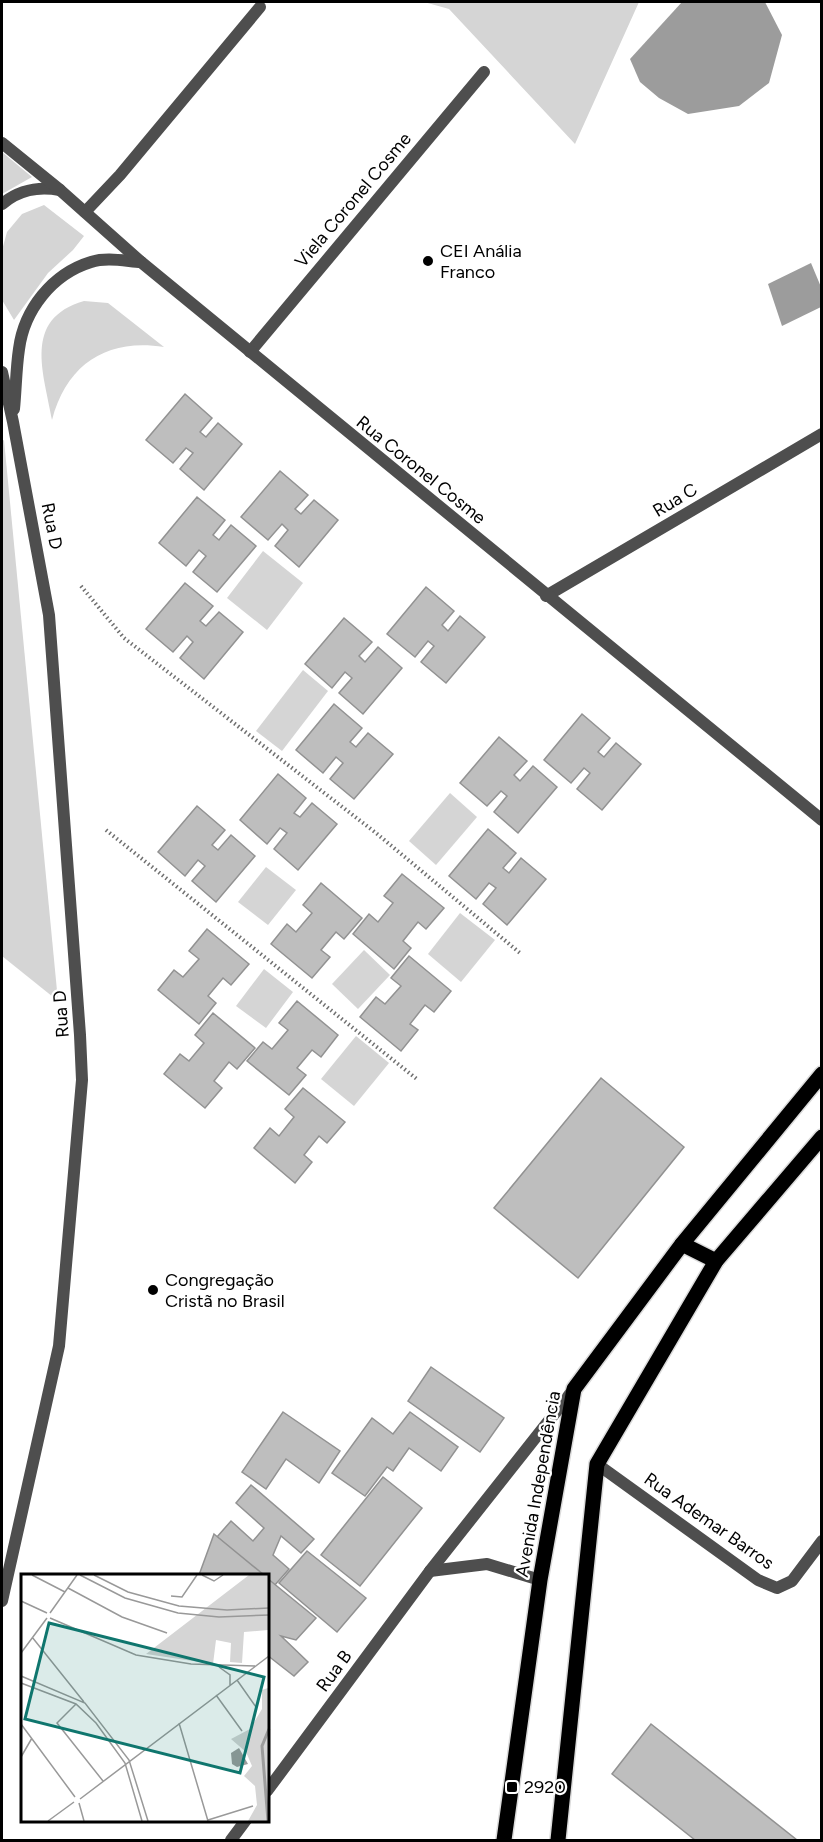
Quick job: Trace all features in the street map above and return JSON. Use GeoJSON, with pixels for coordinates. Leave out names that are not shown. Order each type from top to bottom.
{"type":"FeatureCollection","features":[{"type":"Feature","properties":{"kind":"main road","name":"Avenida Independência"},"geometry":{"type":"LineString","coordinates":[[504,1840],[540,1580],[574,1389],[682,1245],[822,1074]]}},
{"type":"Feature","properties":{"kind":"main road"},"geometry":{"type":"LineString","coordinates":[[558,1840],[597,1464],[716,1261],[822,1137]]}},
{"type":"Feature","properties":{"kind":"main road"},"geometry":{"type":"LineString","coordinates":[[682,1245],[716,1261]]}},
{"type":"Feature","properties":{"kind":"street"},"geometry":{"type":"LineString","coordinates":[[85,212],[120,175],[260,7]]}},
{"type":"Feature","properties":{"kind":"street","name":"Viela Coronel Cosme"},"geometry":{"type":"LineString","coordinates":[[250,352],[484,72]]}},
{"type":"Feature","properties":{"kind":"street","name":"Rua Coronel Cosme"},"geometry":{"type":"LineString","coordinates":[[2,143],[250,352],[822,820]]}},
{"type":"Feature","properties":{"kind":"street"},"geometry":{"type":"LineString","coordinates":[[2,204],[14,194],[43,187],[60,190]]}},
{"type":"Feature","properties":{"kind":"street","name":"Rua D"},"geometry":{"type":"LineString","coordinates":[[13,422],[19,347],[31,309],[60,277],[91,262],[109,260],[141,262]]}},
{"type":"Feature","properties":{"kind":"street","name":"Rua D"},"geometry":{"type":"LineString","coordinates":[[2,372],[49,615],[80,1023],[82,1080],[59,1346],[2,1601]]}},
{"type":"Feature","properties":{"kind":"street","name":"Rua C"},"geometry":{"type":"LineString","coordinates":[[546,596],[822,434]]}},
{"type":"Feature","properties":{"kind":"street","name":"Rua B"},"geometry":{"type":"LineString","coordinates":[[268,1790],[430,1571],[574,1389]]}},
{"type":"Feature","properties":{"kind":"street","name":"Rua Ademar Barros"},"geometry":{"type":"LineString","coordinates":[[597,1464],[758,1580],[777,1588],[792,1581],[822,1541]]}},
{"type":"Feature","properties":{"kind":"street"},"geometry":{"type":"LineString","coordinates":[[430,1571],[487,1564],[540,1580]]}},
{"type":"Feature","properties":{"kind":"street"},"geometry":{"type":"LineString","coordinates":[[231,1840],[245,1821]]}},
{"type":"Feature","properties":{"kind":"path"},"geometry":{"type":"LineString","coordinates":[[81,586],[124,638],[376,833],[520,953]]}},
{"type":"Feature","properties":{"kind":"path"},"geometry":{"type":"LineString","coordinates":[[106,830],[418,1080]]}},
{"type":"Feature","properties":{"kind":"shaded area"},"geometry":{"type":"Polygon","coordinates":[[[424,2],[639,2],[575,144],[449,9],[424,2]]]}},
{"type":"Feature","properties":{"kind":"shaded area"},"geometry":{"type":"Polygon","coordinates":[[[682,2],[765,2],[782,35],[769,83],[739,106],[688,114],[659,98],[640,82],[630,59],[682,2]]]}},
{"type":"Feature","properties":{"kind":"shaded area"},"geometry":{"type":"Polygon","coordinates":[[[2,152],[32,177],[2,194],[2,152]]]}},
{"type":"Feature","properties":{"kind":"shaded area"},"geometry":{"type":"Polygon","coordinates":[[[44,205],[84,236],[73,250],[48,273],[14,320],[2,300],[2,250],[7,232],[22,214],[44,205]]]}},
{"type":"Feature","properties":{"kind":"shaded area"},"geometry":{"type":"Polygon","coordinates":[[[811,263],[821,287],[821,307],[782,326],[768,284],[811,263]]]}},
{"type":"Feature","properties":{"kind":"shaded area"},"geometry":{"type":"Polygon","coordinates":[[[84,301],[108,303],[164,347],[144,345],[125,347],[108,351],[93,359],[79,369],[68,383],[52,420],[42,366],[45,334],[52,321],[64,309],[84,301]]]}},
{"type":"Feature","properties":{"kind":"shaded area"},"geometry":{"type":"Polygon","coordinates":[[[4,440],[58,1001],[2,956],[2,441],[4,440]]]}},
{"type":"Feature","properties":{"kind":"shaded area"},"geometry":{"type":"Polygon","coordinates":[[[263,551],[303,583],[267,630],[227,598],[263,551]]]}},
{"type":"Feature","properties":{"kind":"shaded area"},"geometry":{"type":"Polygon","coordinates":[[[303,670],[328,691],[282,751],[256,731],[303,670]]]}},
{"type":"Feature","properties":{"kind":"shaded area"},"geometry":{"type":"Polygon","coordinates":[[[450,793],[477,817],[436,865],[409,841],[450,793]]]}},
{"type":"Feature","properties":{"kind":"shaded area"},"geometry":{"type":"Polygon","coordinates":[[[266,867],[296,890],[268,925],[238,902],[266,867]]]}},
{"type":"Feature","properties":{"kind":"shaded area"},"geometry":{"type":"Polygon","coordinates":[[[460,913],[495,940],[461,982],[428,954],[460,913]]]}},
{"type":"Feature","properties":{"kind":"shaded area"},"geometry":{"type":"Polygon","coordinates":[[[364,950],[390,975],[358,1009],[332,984],[364,950]]]}},
{"type":"Feature","properties":{"kind":"shaded area"},"geometry":{"type":"Polygon","coordinates":[[[264,969],[293,992],[266,1028],[236,1006],[264,969]]]}},
{"type":"Feature","properties":{"kind":"shaded area"},"geometry":{"type":"Polygon","coordinates":[[[356,1036],[389,1063],[354,1106],[321,1079],[356,1036]]]}},
{"type":"Feature","properties":{"kind":"building"},"geometry":{"type":"Polygon","coordinates":[[[185,394],[212,418],[200,432],[206,437],[218,423],[242,444],[204,490],[180,469],[193,453],[186,448],[173,463],[146,440],[185,394]]]}},
{"type":"Feature","properties":{"kind":"building"},"geometry":{"type":"Polygon","coordinates":[[[280,471],[308,495],[295,509],[301,514],[314,500],[338,520],[299,567],[275,546],[288,530],[282,524],[268,540],[241,517],[280,471]]]}},
{"type":"Feature","properties":{"kind":"building"},"geometry":{"type":"Polygon","coordinates":[[[197,497],[225,520],[213,535],[219,540],[231,525],[256,546],[217,592],[193,572],[206,556],[199,550],[186,566],[159,543],[197,497]]]}},
{"type":"Feature","properties":{"kind":"building"},"geometry":{"type":"Polygon","coordinates":[[[185,583],[213,606],[200,621],[206,626],[219,612],[243,632],[204,679],[180,658],[193,642],[187,636],[173,652],[146,629],[185,583]]]}},
{"type":"Feature","properties":{"kind":"building"},"geometry":{"type":"Polygon","coordinates":[[[426,587],[454,611],[442,625],[448,631],[460,616],[485,637],[446,683],[421,662],[434,646],[428,641],[415,657],[387,634],[426,587]]]}},
{"type":"Feature","properties":{"kind":"building"},"geometry":{"type":"Polygon","coordinates":[[[344,618],[372,642],[359,656],[365,662],[378,647],[402,668],[363,714],[339,693],[352,678],[345,672],[332,688],[305,664],[344,618]]]}},
{"type":"Feature","properties":{"kind":"building"},"geometry":{"type":"Polygon","coordinates":[[[334,704],[362,728],[350,742],[356,747],[368,733],[393,754],[354,799],[330,779],[343,763],[336,757],[323,773],[296,750],[334,704]]]}},
{"type":"Feature","properties":{"kind":"building"},"geometry":{"type":"Polygon","coordinates":[[[582,714],[610,738],[598,752],[604,757],[616,743],[641,764],[602,810],[577,789],[590,773],[584,768],[571,783],[544,760],[582,714]]]}},
{"type":"Feature","properties":{"kind":"building"},"geometry":{"type":"Polygon","coordinates":[[[499,737],[527,761],[514,775],[520,781],[533,766],[557,787],[518,833],[494,812],[507,796],[501,791],[487,806],[460,783],[499,737]]]}},
{"type":"Feature","properties":{"kind":"building"},"geometry":{"type":"Polygon","coordinates":[[[278,774],[306,798],[294,813],[300,817],[312,803],[337,824],[298,870],[274,849],[287,833],[280,828],[267,844],[240,820],[278,774]]]}},
{"type":"Feature","properties":{"kind":"building"},"geometry":{"type":"Polygon","coordinates":[[[197,806],[225,830],[212,845],[218,850],[231,835],[255,856],[216,902],[192,881],[205,866],[198,860],[185,876],[158,852],[197,806]]]}},
{"type":"Feature","properties":{"kind":"building"},"geometry":{"type":"Polygon","coordinates":[[[488,829],[516,853],[503,868],[509,873],[521,858],[546,879],[507,925],[483,904],[496,888],[489,883],[476,899],[449,876],[488,829]]]}},
{"type":"Feature","properties":{"kind":"building"},"geometry":{"type":"Polygon","coordinates":[[[402,874],[444,908],[426,929],[418,922],[403,941],[411,948],[394,969],[353,934],[369,914],[378,922],[393,903],[384,896],[402,874]]]}},
{"type":"Feature","properties":{"kind":"building"},"geometry":{"type":"Polygon","coordinates":[[[321,883],[362,918],[344,939],[336,932],[321,950],[330,957],[312,978],[271,944],[287,924],[296,932],[312,913],[303,905],[321,883]]]}},
{"type":"Feature","properties":{"kind":"building"},"geometry":{"type":"Polygon","coordinates":[[[207,929],[249,964],[231,985],[223,978],[208,996],[216,1003],[199,1024],[158,990],[174,970],[183,977],[199,959],[189,951],[207,929]]]}},
{"type":"Feature","properties":{"kind":"building"},"geometry":{"type":"Polygon","coordinates":[[[409,956],[451,991],[434,1012],[425,1005],[410,1024],[418,1030],[401,1051],[360,1017],[376,997],[385,1004],[401,986],[391,978],[409,956]]]}},
{"type":"Feature","properties":{"kind":"building"},"geometry":{"type":"Polygon","coordinates":[[[297,1001],[338,1035],[321,1057],[312,1050],[297,1068],[306,1075],[289,1095],[247,1061],[263,1042],[272,1049],[288,1030],[279,1023],[297,1001]]]}},
{"type":"Feature","properties":{"kind":"building"},"geometry":{"type":"Polygon","coordinates":[[[213,1013],[255,1048],[237,1069],[229,1062],[214,1081],[222,1088],[205,1108],[164,1074],[180,1054],[189,1061],[204,1043],[195,1035],[213,1013]]]}},
{"type":"Feature","properties":{"kind":"building"},"geometry":{"type":"Polygon","coordinates":[[[601,1078],[684,1147],[578,1278],[494,1208],[601,1078]]]}},
{"type":"Feature","properties":{"kind":"building"},"geometry":{"type":"Polygon","coordinates":[[[303,1088],[345,1122],[327,1143],[319,1136],[304,1155],[312,1162],[295,1183],[254,1148],[270,1128],[279,1136],[294,1117],[285,1109],[303,1088]]]}},
{"type":"Feature","properties":{"kind":"building"},"geometry":{"type":"Polygon","coordinates":[[[431,1367],[504,1418],[480,1452],[408,1401],[431,1367]]]}},
{"type":"Feature","properties":{"kind":"building"},"geometry":{"type":"Polygon","coordinates":[[[283,1412],[340,1451],[319,1483],[286,1459],[266,1489],[242,1472],[283,1412]]]}},
{"type":"Feature","properties":{"kind":"building"},"geometry":{"type":"Polygon","coordinates":[[[410,1412],[458,1447],[441,1471],[409,1448],[393,1471],[387,1467],[365,1496],[332,1473],[372,1418],[393,1434],[410,1412]]]}},
{"type":"Feature","properties":{"kind":"building"},"geometry":{"type":"Polygon","coordinates":[[[383,1477],[422,1508],[360,1586],[321,1555],[383,1477]]]}},
{"type":"Feature","properties":{"kind":"building"},"geometry":{"type":"Polygon","coordinates":[[[251,1485],[314,1539],[301,1553],[281,1536],[273,1555],[289,1569],[274,1586],[268,1581],[268,1574],[260,1574],[217,1537],[231,1521],[253,1541],[264,1528],[236,1503],[251,1485]]]}},
{"type":"Feature","properties":{"kind":"building"},"geometry":{"type":"Polygon","coordinates":[[[214,1534],[263,1574],[199,1574],[214,1534]]]}},
{"type":"Feature","properties":{"kind":"building"},"geometry":{"type":"Polygon","coordinates":[[[307,1551],[366,1598],[337,1632],[279,1583],[307,1551]]]}},
{"type":"Feature","properties":{"kind":"building"},"geometry":{"type":"Polygon","coordinates":[[[268,1579],[316,1618],[296,1640],[281,1636],[308,1662],[294,1676],[268,1656],[268,1579]]]}},
{"type":"Feature","properties":{"kind":"building"},"geometry":{"type":"Polygon","coordinates":[[[651,1724],[797,1840],[695,1840],[612,1774],[651,1724]]]}},
{"type":"Feature","properties":{"kind":"place","name":"CEI Anália Franco"},"geometry":{"type":"Point","coordinates":[428,261]}},
{"type":"Feature","properties":{"kind":"place","name":"Congregação Cristã no Brasil"},"geometry":{"type":"Point","coordinates":[153,1290]}},
{"type":"Feature","properties":{"kind":"place","name":"2920"},"geometry":{"type":"Point","coordinates":[512,1787]}}]}
